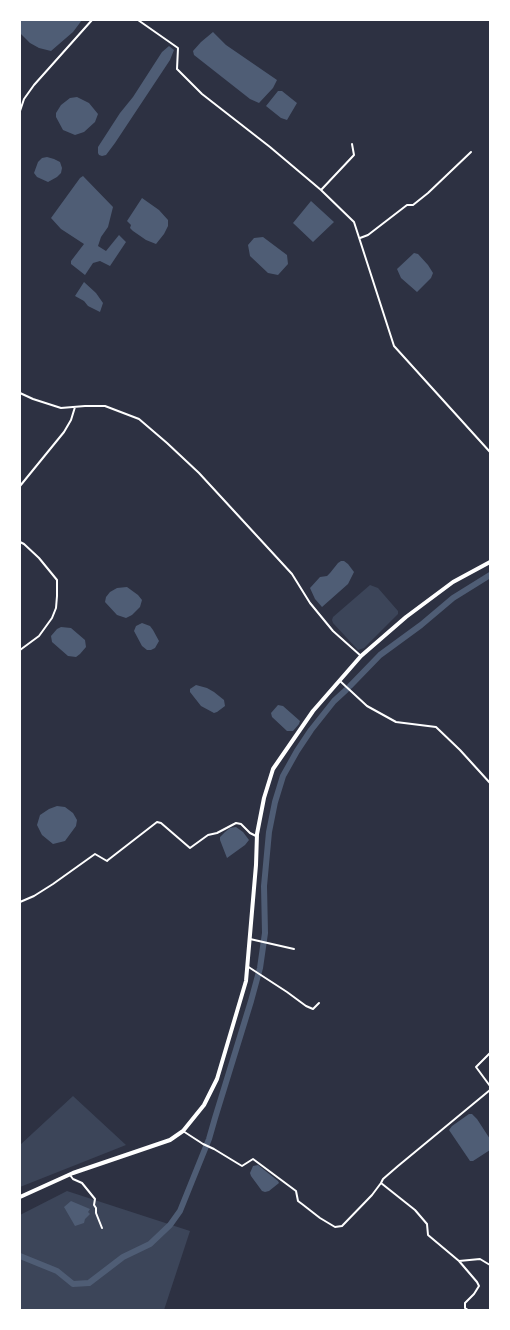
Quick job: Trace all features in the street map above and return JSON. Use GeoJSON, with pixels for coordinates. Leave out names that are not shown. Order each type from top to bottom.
{"type":"FeatureCollection","features":[{"type":"Feature","properties":{"kind":"main road"},"geometry":{"type":"LineString","coordinates":[[20,1197],[70,1175],[170,1140],[183,1131],[204,1105],[218,1078],[246,981],[257,836],[264,798],[273,769],[314,711],[362,656],[406,617],[453,582],[490,562]]}},
{"type":"Feature","properties":{"kind":"street"},"geometry":{"type":"LineString","coordinates":[[20,111],[24,99],[34,85],[92,20]]}},
{"type":"Feature","properties":{"kind":"street"},"geometry":{"type":"LineString","coordinates":[[138,20],[178,48],[177,69],[202,94],[270,147],[321,190],[354,222],[394,346],[490,452]]}},
{"type":"Feature","properties":{"kind":"street"},"geometry":{"type":"LineString","coordinates":[[321,190],[354,154],[352,144]]}},
{"type":"Feature","properties":{"kind":"street"},"geometry":{"type":"LineString","coordinates":[[360,238],[368,235],[407,205],[413,205],[471,152]]}},
{"type":"Feature","properties":{"kind":"street"},"geometry":{"type":"LineString","coordinates":[[20,393],[61,408],[105,406],[139,419],[198,473],[292,574],[310,603],[333,631],[362,656]]}},
{"type":"Feature","properties":{"kind":"street"},"geometry":{"type":"LineString","coordinates":[[20,486],[64,432],[75,407]]}},
{"type":"Feature","properties":{"kind":"street"},"geometry":{"type":"LineString","coordinates":[[20,542],[39,558],[57,580],[57,596],[52,618],[39,636],[20,650]]}},
{"type":"Feature","properties":{"kind":"street"},"geometry":{"type":"LineString","coordinates":[[340,681],[367,706],[396,722],[436,727],[490,783]]}},
{"type":"Feature","properties":{"kind":"street"},"geometry":{"type":"LineString","coordinates":[[20,902],[43,890],[95,854],[107,861],[157,822],[190,848],[208,835],[236,823],[241,824],[250,834],[257,836]]}},
{"type":"Feature","properties":{"kind":"street"},"geometry":{"type":"LineString","coordinates":[[250,939],[294,949]]}},
{"type":"Feature","properties":{"kind":"street"},"geometry":{"type":"LineString","coordinates":[[247,966],[306,1006],[313,1009],[319,1003]]}},
{"type":"Feature","properties":{"kind":"street"},"geometry":{"type":"LineString","coordinates":[[183,1131],[242,1166],[253,1160],[296,1191],[298,1201],[320,1218],[335,1227],[342,1226],[372,1195],[383,1179],[490,1088],[476,1067],[490,1053]]}},
{"type":"Feature","properties":{"kind":"street"},"geometry":{"type":"LineString","coordinates":[[70,1175],[82,1183],[94,1199],[102,1228]]}},
{"type":"Feature","properties":{"kind":"street"},"geometry":{"type":"LineString","coordinates":[[381,1183],[415,1210],[427,1224],[428,1235],[459,1261],[479,1286],[465,1304],[468,1311]]}},
{"type":"Feature","properties":{"kind":"street"},"geometry":{"type":"LineString","coordinates":[[459,1261],[480,1259],[490,1265]]}},
{"type":"Feature","properties":{"kind":"shaded area"},"geometry":{"type":"Polygon","coordinates":[[[20,20],[82,20],[73,32],[51,51],[30,43],[20,33],[20,20]]]}},
{"type":"Feature","properties":{"kind":"shaded area"},"geometry":{"type":"Polygon","coordinates":[[[213,32],[226,45],[277,80],[259,103],[250,99],[194,55],[193,51],[213,32]]]}},
{"type":"Feature","properties":{"kind":"shaded area"},"geometry":{"type":"Polygon","coordinates":[[[169,46],[174,50],[170,60],[115,143],[106,155],[99,155],[98,147],[162,52],[169,46]]]}},
{"type":"Feature","properties":{"kind":"shaded area"},"geometry":{"type":"Polygon","coordinates":[[[278,91],[282,91],[297,103],[287,120],[266,106],[278,91]]]}},
{"type":"Feature","properties":{"kind":"shaded area"},"geometry":{"type":"Polygon","coordinates":[[[77,97],[89,103],[98,114],[95,122],[84,132],[75,135],[63,130],[56,113],[61,105],[70,98],[77,97]]]}},
{"type":"Feature","properties":{"kind":"shaded area"},"geometry":{"type":"Polygon","coordinates":[[[47,157],[60,162],[62,168],[57,177],[48,182],[34,173],[38,162],[47,157]]]}},
{"type":"Feature","properties":{"kind":"shaded area"},"geometry":{"type":"Polygon","coordinates":[[[83,176],[113,207],[108,227],[98,246],[106,251],[119,235],[126,242],[110,266],[100,261],[93,263],[85,275],[71,264],[84,244],[61,229],[51,218],[83,176]]]}},
{"type":"Feature","properties":{"kind":"shaded area"},"geometry":{"type":"Polygon","coordinates":[[[142,198],[159,210],[168,220],[164,234],[156,244],[133,231],[127,221],[142,198]]]}},
{"type":"Feature","properties":{"kind":"shaded area"},"geometry":{"type":"Polygon","coordinates":[[[311,201],[334,222],[313,242],[293,223],[311,201]]]}},
{"type":"Feature","properties":{"kind":"shaded area"},"geometry":{"type":"Polygon","coordinates":[[[263,237],[287,255],[288,264],[278,275],[268,273],[250,256],[248,245],[254,238],[263,237]]]}},
{"type":"Feature","properties":{"kind":"shaded area"},"geometry":{"type":"Polygon","coordinates":[[[414,253],[418,254],[433,273],[417,292],[401,278],[397,269],[414,253]]]}},
{"type":"Feature","properties":{"kind":"shaded area"},"geometry":{"type":"Polygon","coordinates":[[[84,282],[103,303],[100,312],[75,296],[84,282]]]}},
{"type":"Feature","properties":{"kind":"shaded area"},"geometry":{"type":"Polygon","coordinates":[[[341,561],[348,564],[354,572],[348,584],[322,607],[310,588],[320,577],[327,576],[341,561]]]}},
{"type":"Feature","properties":{"kind":"shaded area"},"geometry":{"type":"Polygon","coordinates":[[[370,585],[378,588],[398,611],[398,614],[364,648],[358,650],[332,620],[370,585]]]}},
{"type":"Feature","properties":{"kind":"shaded area"},"geometry":{"type":"Polygon","coordinates":[[[127,587],[142,600],[140,607],[126,618],[117,615],[105,602],[110,592],[117,588],[127,587]]]}},
{"type":"Feature","properties":{"kind":"shaded area"},"geometry":{"type":"Polygon","coordinates":[[[142,623],[150,626],[159,641],[151,650],[142,646],[134,631],[136,626],[142,623]]]}},
{"type":"Feature","properties":{"kind":"shaded area"},"geometry":{"type":"Polygon","coordinates":[[[61,627],[71,628],[85,640],[86,647],[76,657],[68,656],[52,642],[51,636],[61,627]]]}},
{"type":"Feature","properties":{"kind":"shaded area"},"geometry":{"type":"Polygon","coordinates":[[[196,685],[214,692],[224,700],[225,706],[214,713],[201,706],[190,692],[190,689],[196,685]]]}},
{"type":"Feature","properties":{"kind":"shaded area"},"geometry":{"type":"Polygon","coordinates":[[[278,705],[283,706],[300,721],[293,731],[287,731],[272,717],[271,713],[278,705]]]}},
{"type":"Feature","properties":{"kind":"shaded area"},"geometry":{"type":"Polygon","coordinates":[[[57,806],[65,807],[73,813],[77,820],[76,826],[65,841],[53,844],[42,835],[37,825],[40,815],[57,806]]]}},
{"type":"Feature","properties":{"kind":"shaded area"},"geometry":{"type":"Polygon","coordinates":[[[236,827],[249,840],[227,858],[220,837],[230,828],[236,827]]]}},
{"type":"Feature","properties":{"kind":"shaded area"},"geometry":{"type":"Polygon","coordinates":[[[73,1096],[126,1145],[20,1187],[20,1145],[73,1096]]]}},
{"type":"Feature","properties":{"kind":"shaded area"},"geometry":{"type":"Polygon","coordinates":[[[469,1114],[477,1119],[490,1139],[490,1150],[473,1161],[470,1161],[449,1130],[469,1114]]]}},
{"type":"Feature","properties":{"kind":"shaded area"},"geometry":{"type":"Polygon","coordinates":[[[258,1165],[279,1183],[269,1191],[262,1191],[251,1176],[253,1166],[258,1165]]]}},
{"type":"Feature","properties":{"kind":"shaded area"},"geometry":{"type":"Polygon","coordinates":[[[67,1191],[190,1231],[164,1310],[20,1310],[20,1215],[67,1191]]]}},
{"type":"Feature","properties":{"kind":"shaded area"},"geometry":{"type":"Polygon","coordinates":[[[71,1201],[90,1209],[88,1212],[90,1214],[84,1223],[75,1226],[64,1207],[71,1201]]]}},
{"type":"Feature","properties":{"kind":"waterway"},"geometry":{"type":"LineString","coordinates":[[350,686],[380,655],[453,598],[490,575]]}},
{"type":"Feature","properties":{"kind":"waterway"},"geometry":{"type":"LineString","coordinates":[[20,1256],[57,1271],[73,1284],[89,1283],[123,1257],[150,1244],[170,1225],[180,1211],[209,1139],[260,968],[265,933],[264,886],[269,832],[283,776],[311,730],[346,690]]}}]}
